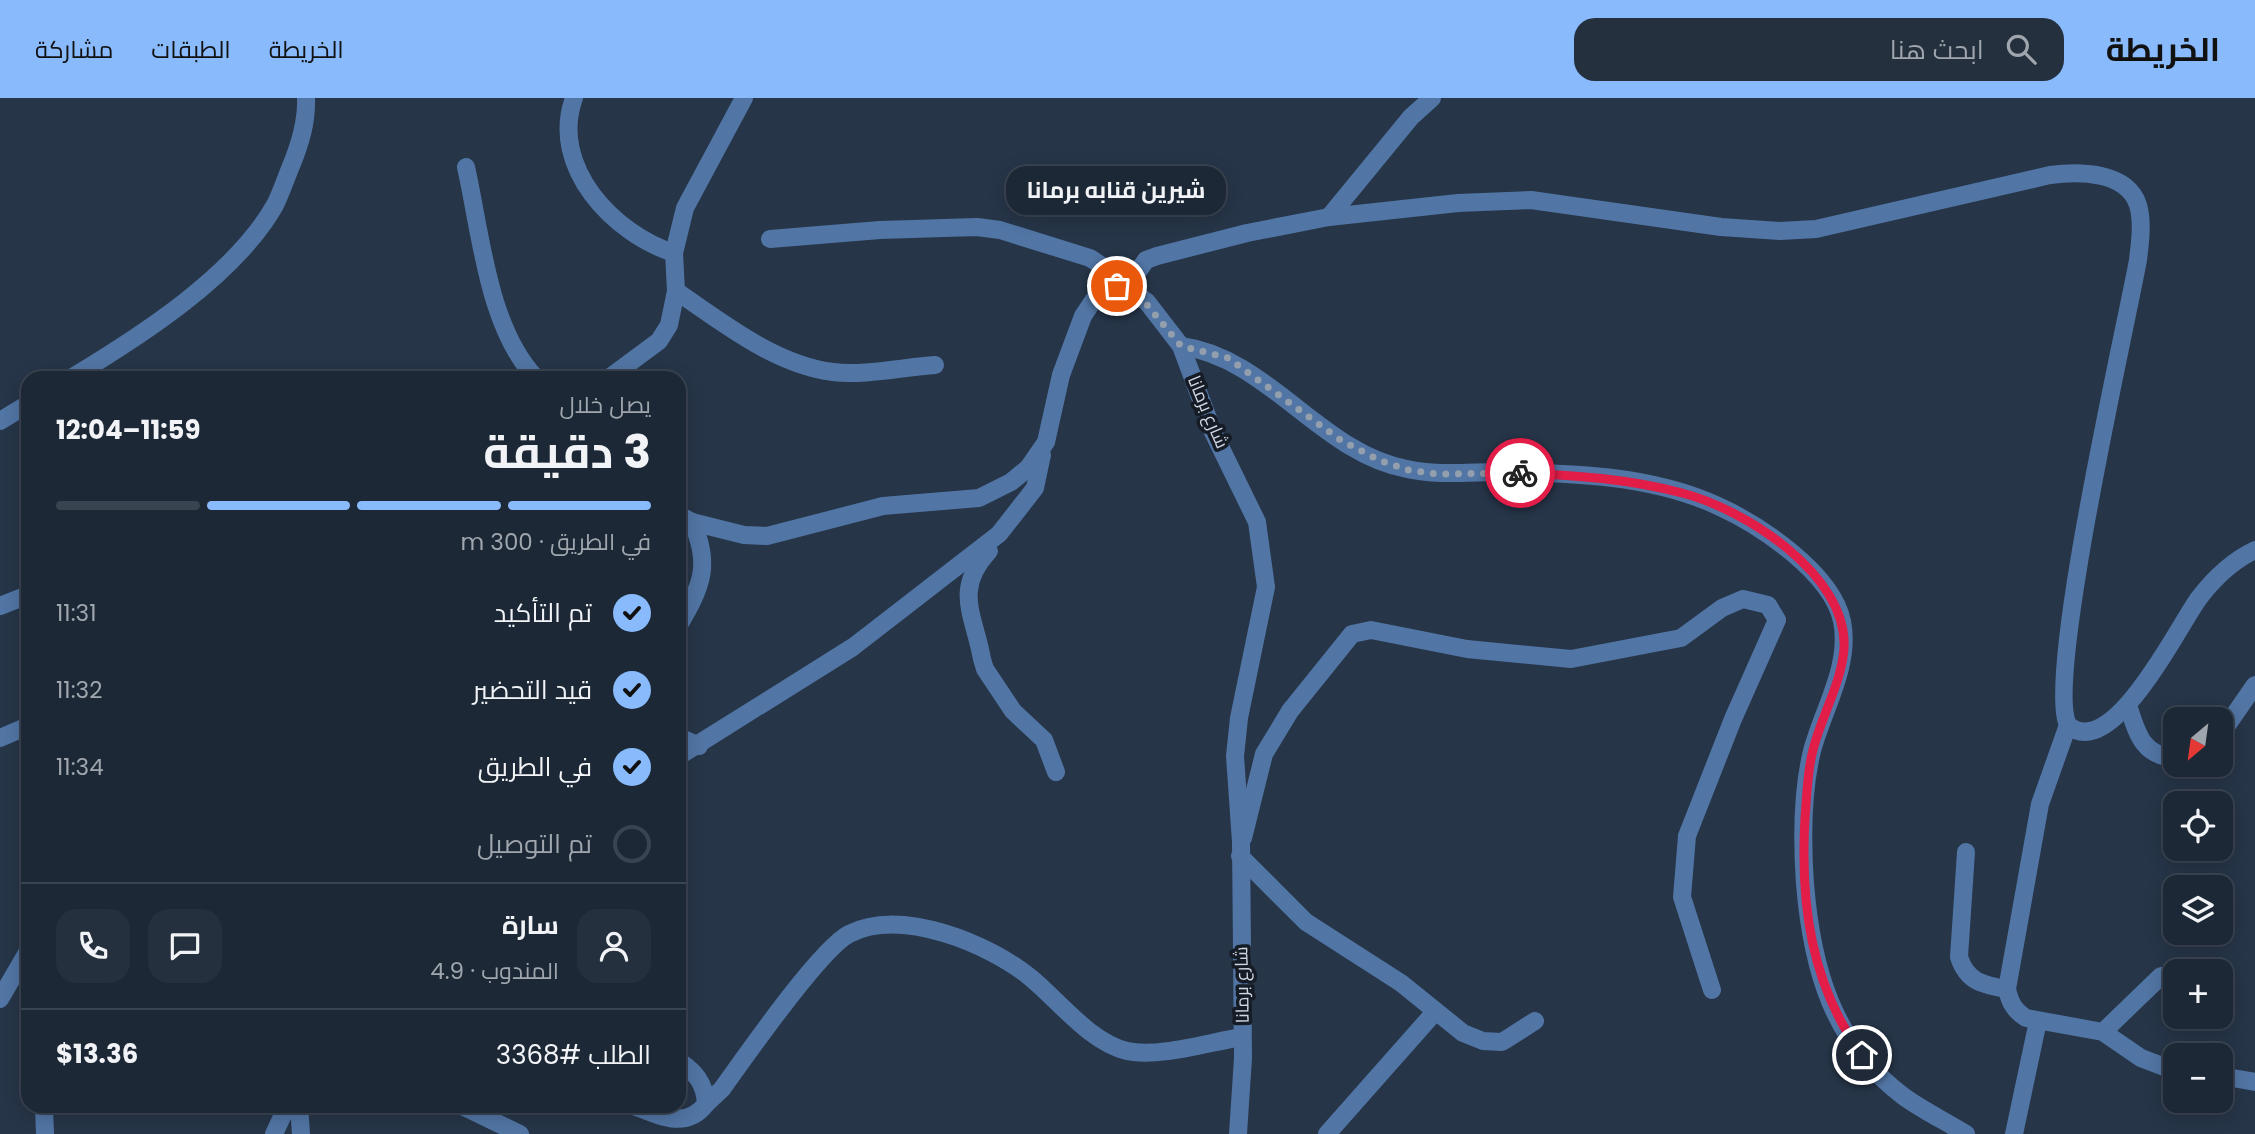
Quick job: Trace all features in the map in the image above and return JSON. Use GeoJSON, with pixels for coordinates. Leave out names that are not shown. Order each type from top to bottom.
{"type":"FeatureCollection","features":[{"type":"Feature","properties":{"kind":"street"},"geometry":{"type":"LineString","coordinates":[[82,371],[156,322],[216,276],[243,246],[274,206],[300,144],[307,111],[306,98]]}},
{"type":"Feature","properties":{"kind":"street"},"geometry":{"type":"LineString","coordinates":[[574,98],[569,120],[572,145],[583,178],[599,205],[621,228],[674,253]]}},
{"type":"Feature","properties":{"kind":"street"},"geometry":{"type":"LineString","coordinates":[[619,371],[659,341],[669,325],[676,291],[674,253],[685,208],[744,98]]}},
{"type":"Feature","properties":{"kind":"street"},"geometry":{"type":"LineString","coordinates":[[1329,218],[1411,117],[1432,98]]}},
{"type":"Feature","properties":{"kind":"street"},"geometry":{"type":"LineString","coordinates":[[466,167],[499,319],[520,361],[529,371]]}},
{"type":"Feature","properties":{"kind":"street"},"geometry":{"type":"LineString","coordinates":[[686,752],[874,631],[999,534],[1035,488],[1061,374],[1083,316],[1096,298],[1122,287],[1146,260],[1157,256],[1247,233],[1329,218],[1458,203],[1531,201],[1721,227],[1780,231],[1816,229],[1972,191],[2073,172],[2095,174],[2125,188],[2134,196],[2138,207],[2138,260],[2071,615],[2063,691],[2064,717],[2068,725],[2081,730],[2104,725],[2128,705],[2200,597],[2222,571],[2255,550]]}},
{"type":"Feature","properties":{"kind":"street","name":"شارع برمانا"},"geometry":{"type":"LineString","coordinates":[[770,239],[880,230],[976,227],[1000,230],[1090,258],[1122,287],[1147,302],[1181,346],[1213,432],[1257,522],[1266,570],[1263,608],[1239,718],[1235,756],[1241,849],[1242,1037],[1238,1134]]}},
{"type":"Feature","properties":{"kind":"street"},"geometry":{"type":"LineString","coordinates":[[676,291],[732,328],[804,365],[834,372],[935,365]]}},
{"type":"Feature","properties":{"kind":"street"},"geometry":{"type":"LineString","coordinates":[[1181,346],[1228,358],[1342,441],[1393,466],[1437,474],[1584,475],[1684,493],[1720,506],[1803,562],[1832,596],[1842,620],[1844,648],[1812,751],[1807,786],[1803,856],[1811,940],[1820,978],[1844,1031],[1882,1077],[1904,1096],[1966,1134]]}},
{"type":"Feature","properties":{"kind":"street"},"geometry":{"type":"LineString","coordinates":[[0,421],[21,408]]}},
{"type":"Feature","properties":{"kind":"street"},"geometry":{"type":"LineString","coordinates":[[686,519],[744,535],[767,536],[883,506],[979,498],[1011,482],[1028,468],[1046,442]]}},
{"type":"Feature","properties":{"kind":"street"},"geometry":{"type":"LineString","coordinates":[[1035,488],[1038,498],[1034,507],[1023,523],[978,564],[969,579],[968,592],[985,669],[1013,710],[1044,740],[1056,772]]}},
{"type":"Feature","properties":{"kind":"street"},"geometry":{"type":"LineString","coordinates":[[686,520],[702,543],[704,567],[698,590],[686,612]]}},
{"type":"Feature","properties":{"kind":"street"},"geometry":{"type":"LineString","coordinates":[[0,606],[21,598]]}},
{"type":"Feature","properties":{"kind":"street"},"geometry":{"type":"LineString","coordinates":[[1535,1021],[1502,1042],[1483,1041],[1463,1034],[1401,984],[1306,922],[1241,849],[1264,754],[1290,711],[1352,634],[1371,630],[1467,649],[1543,659],[1571,659],[1681,638],[1722,608],[1743,599],[1768,605],[1777,620],[1733,719],[1687,836],[1682,897],[1712,990]]}},
{"type":"Feature","properties":{"kind":"street"},"geometry":{"type":"LineString","coordinates":[[2233,717],[2255,685]]}},
{"type":"Feature","properties":{"kind":"street"},"geometry":{"type":"LineString","coordinates":[[2128,705],[2144,747],[2163,757]]}},
{"type":"Feature","properties":{"kind":"street"},"geometry":{"type":"LineString","coordinates":[[2068,725],[2040,804],[2007,989],[2016,1011],[2038,1021],[2103,1032],[2141,1058],[2163,1066]]}},
{"type":"Feature","properties":{"kind":"street"},"geometry":{"type":"LineString","coordinates":[[0,738],[21,729]]}},
{"type":"Feature","properties":{"kind":"street"},"geometry":{"type":"LineString","coordinates":[[686,740],[699,746]]}},
{"type":"Feature","properties":{"kind":"street"},"geometry":{"type":"LineString","coordinates":[[1966,852],[1959,957],[1964,972],[1972,980],[1982,985],[2007,989]]}},
{"type":"Feature","properties":{"kind":"street"},"geometry":{"type":"LineString","coordinates":[[652,1113],[685,1121],[698,1115],[722,1089],[826,954],[848,934],[872,927],[908,927],[959,936],[990,950],[1028,975],[1104,1042],[1129,1051],[1148,1053],[1242,1037]]}},
{"type":"Feature","properties":{"kind":"street"},"geometry":{"type":"LineString","coordinates":[[0,999],[21,963]]}},
{"type":"Feature","properties":{"kind":"street"},"geometry":{"type":"LineString","coordinates":[[2103,1032],[2161,976]]}},
{"type":"Feature","properties":{"kind":"street"},"geometry":{"type":"LineString","coordinates":[[1327,1134],[1434,1013]]}},
{"type":"Feature","properties":{"kind":"street"},"geometry":{"type":"LineString","coordinates":[[2014,1134],[2038,1021]]}},
{"type":"Feature","properties":{"kind":"street"},"geometry":{"type":"LineString","coordinates":[[686,1065],[696,1073],[706,1104]]}},
{"type":"Feature","properties":{"kind":"street"},"geometry":{"type":"LineString","coordinates":[[2233,1078],[2255,1082]]}},
{"type":"Feature","properties":{"kind":"street"},"geometry":{"type":"LineString","coordinates":[[44,1113],[45,1134]]}},
{"type":"Feature","properties":{"kind":"street"},"geometry":{"type":"LineString","coordinates":[[274,1134],[284,1113]]}},
{"type":"Feature","properties":{"kind":"street"},"geometry":{"type":"LineString","coordinates":[[300,1113],[301,1134]]}},
{"type":"Feature","properties":{"kind":"street"},"geometry":{"type":"LineString","coordinates":[[476,1113],[520,1134]]}},
{"type":"Feature","properties":{"kind":"way so far"},"geometry":{"type":"LineString","coordinates":[[1117,286],[1128,287],[1147,302],[1181,346],[1200,348],[1228,358],[1342,441],[1379,460],[1408,470],[1437,474],[1520,473]]}},
{"type":"Feature","properties":{"kind":"place","name":"شيرين قنابه برمانا"},"geometry":{"type":"Point","coordinates":[1117,286]}},
{"type":"Feature","properties":{"kind":"route"},"geometry":{"type":"LineString","coordinates":[[1520,473],[1584,475],[1621,480],[1684,493],[1720,506],[1803,562],[1832,596],[1842,620],[1844,648],[1812,751],[1808,772],[1803,856],[1812,950],[1820,978],[1830,1006],[1862,1055]]}}]}
